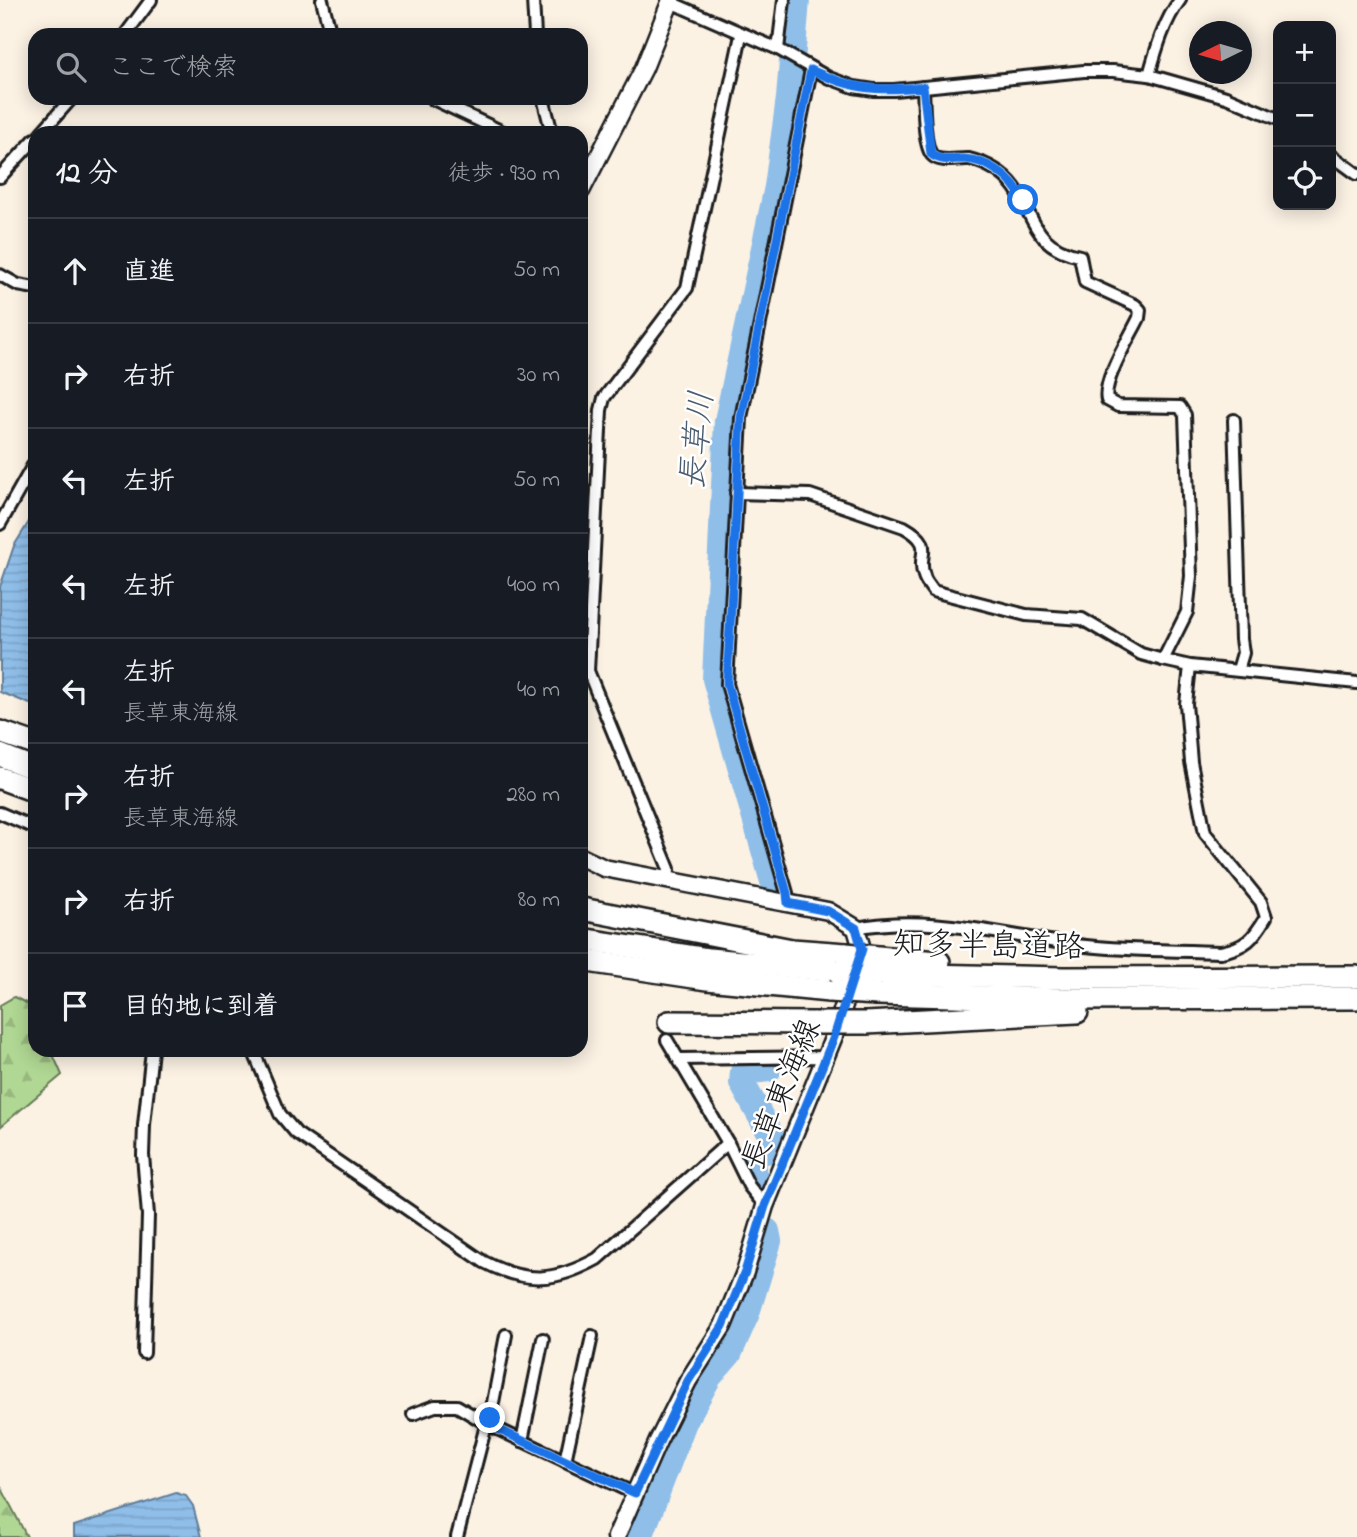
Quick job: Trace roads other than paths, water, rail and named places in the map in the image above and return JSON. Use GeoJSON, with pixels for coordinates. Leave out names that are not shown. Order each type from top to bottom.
{"type":"FeatureCollection","features":[{"type":"Feature","properties":{"kind":"highway"},"geometry":{"type":"LineString","coordinates":[[0,732],[28,742]]}},
{"type":"Feature","properties":{"kind":"highway"},"geometry":{"type":"LineString","coordinates":[[0,755],[28,766]]}},
{"type":"Feature","properties":{"kind":"highway"},"geometry":{"type":"LineString","coordinates":[[0,778],[28,788]]}},
{"type":"Feature","properties":{"kind":"highway"},"geometry":{"type":"LineString","coordinates":[[0,793],[28,803]]}},
{"type":"Feature","properties":{"kind":"highway"},"geometry":{"type":"LineString","coordinates":[[588,910],[792,950],[837,972],[883,975],[1158,978],[1357,977]]}},
{"type":"Feature","properties":{"kind":"highway","name":"知多半島道路"},"geometry":{"type":"LineString","coordinates":[[588,940],[709,959],[883,975],[1065,999],[1357,998]]}},
{"type":"Feature","properties":{"kind":"highway","name":"知多半島道路"},"geometry":{"type":"LineString","coordinates":[[588,961],[707,979],[837,972]]}},
{"type":"Feature","properties":{"kind":"highway"},"geometry":{"type":"LineString","coordinates":[[668,1031],[1119,1010],[1183,999]]}},
{"type":"Feature","properties":{"kind":"main road"},"geometry":{"type":"LineString","coordinates":[[588,176],[644,68],[670,1]]}},
{"type":"Feature","properties":{"kind":"main road"},"geometry":{"type":"LineString","coordinates":[[588,860],[604,868],[828,911],[856,928]]}},
{"type":"Feature","properties":{"kind":"main road","name":"長草東海線"},"geometry":{"type":"LineString","coordinates":[[616,1537],[688,1381],[723,1326],[745,1272],[765,1206],[827,1057],[862,949],[856,928]]}},
{"type":"Feature","properties":{"kind":"street"},"geometry":{"type":"LineString","coordinates":[[130,28],[151,0]]}},
{"type":"Feature","properties":{"kind":"street"},"geometry":{"type":"LineString","coordinates":[[322,0],[329,28]]}},
{"type":"Feature","properties":{"kind":"street"},"geometry":{"type":"LineString","coordinates":[[533,0],[535,28]]}},
{"type":"Feature","properties":{"kind":"street"},"geometry":{"type":"LineString","coordinates":[[778,49],[784,0]]}},
{"type":"Feature","properties":{"kind":"street"},"geometry":{"type":"LineString","coordinates":[[1149,75],[1173,9],[1180,0]]}},
{"type":"Feature","properties":{"kind":"street"},"geometry":{"type":"LineString","coordinates":[[670,1],[741,35],[778,49],[811,70],[854,87],[874,90],[923,87],[1084,71],[1149,75],[1226,97],[1273,117]]}},
{"type":"Feature","properties":{"kind":"street"},"geometry":{"type":"LineString","coordinates":[[668,880],[669,869],[588,671],[601,410],[604,398],[687,288],[741,35]]}},
{"type":"Feature","properties":{"kind":"street"},"geometry":{"type":"LineString","coordinates":[[788,903],[727,684],[741,418],[811,70]]}},
{"type":"Feature","properties":{"kind":"street"},"geometry":{"type":"LineString","coordinates":[[923,87],[931,154],[944,160],[967,159],[996,169],[1018,191],[1039,234],[1052,244],[1080,256],[1085,282],[1135,305],[1140,310],[1139,318],[1112,373],[1105,393],[1107,400],[1118,406],[1180,407],[1185,415],[1190,602],[1163,660]]}},
{"type":"Feature","properties":{"kind":"street"},"geometry":{"type":"LineString","coordinates":[[47,126],[66,105]]}},
{"type":"Feature","properties":{"kind":"street"},"geometry":{"type":"LineString","coordinates":[[446,105],[490,126]]}},
{"type":"Feature","properties":{"kind":"street"},"geometry":{"type":"LineString","coordinates":[[545,105],[550,126]]}},
{"type":"Feature","properties":{"kind":"street"},"geometry":{"type":"LineString","coordinates":[[0,177],[28,147]]}},
{"type":"Feature","properties":{"kind":"street"},"geometry":{"type":"LineString","coordinates":[[1336,159],[1357,174]]}},
{"type":"Feature","properties":{"kind":"street"},"geometry":{"type":"LineString","coordinates":[[0,275],[18,285],[28,287]]}},
{"type":"Feature","properties":{"kind":"street"},"geometry":{"type":"LineString","coordinates":[[1234,420],[1243,653],[1238,670]]}},
{"type":"Feature","properties":{"kind":"street"},"geometry":{"type":"LineString","coordinates":[[0,524],[28,474]]}},
{"type":"Feature","properties":{"kind":"street"},"geometry":{"type":"LineString","coordinates":[[736,494],[810,495],[904,527],[915,533],[924,547],[922,574],[933,591],[1026,615],[1082,619],[1141,654],[1190,666],[1357,683]]}},
{"type":"Feature","properties":{"kind":"street"},"geometry":{"type":"LineString","coordinates":[[856,928],[883,923],[924,923],[1088,947],[1221,952],[1239,948],[1257,932],[1266,917],[1261,902],[1205,833],[1191,762],[1186,704],[1190,666]]}},
{"type":"Feature","properties":{"kind":"street"},"geometry":{"type":"LineString","coordinates":[[0,813],[28,825]]}},
{"type":"Feature","properties":{"kind":"street"},"geometry":{"type":"LineString","coordinates":[[668,1031],[679,1059],[728,1143],[749,1186],[765,1206]]}},
{"type":"Feature","properties":{"kind":"street"},"geometry":{"type":"LineString","coordinates":[[144,1353],[148,1215],[143,1145],[151,1057]]}},
{"type":"Feature","properties":{"kind":"street"},"geometry":{"type":"LineString","coordinates":[[256,1057],[281,1114],[296,1133],[484,1262],[508,1274],[534,1278],[559,1276],[597,1259],[728,1143]]}},
{"type":"Feature","properties":{"kind":"street"},"geometry":{"type":"LineString","coordinates":[[679,1059],[827,1057]]}},
{"type":"Feature","properties":{"kind":"street"},"geometry":{"type":"LineString","coordinates":[[457,1537],[487,1424],[506,1335]]}},
{"type":"Feature","properties":{"kind":"street"},"geometry":{"type":"LineString","coordinates":[[565,1461],[592,1336]]}},
{"type":"Feature","properties":{"kind":"street"},"geometry":{"type":"LineString","coordinates":[[522,1441],[543,1339]]}},
{"type":"Feature","properties":{"kind":"street"},"geometry":{"type":"LineString","coordinates":[[413,1414],[435,1406],[457,1406],[487,1424],[635,1493]]}},
{"type":"Feature","properties":{"kind":"water"},"geometry":{"type":"Polygon","coordinates":[[[28,523],[28,703],[0,692],[0,587],[14,546],[28,523]]]}},
{"type":"Feature","properties":{"kind":"water"},"geometry":{"type":"Polygon","coordinates":[[[176,1493],[186,1496],[193,1506],[201,1537],[74,1537],[74,1526],[176,1493]]]}},
{"type":"Feature","properties":{"kind":"waterway","name":"長草川"},"geometry":{"type":"LineString","coordinates":[[774,885],[715,679],[727,421],[777,187],[789,98],[797,0]]}},
{"type":"Feature","properties":{"kind":"waterway","name":"長草川"},"geometry":{"type":"LineString","coordinates":[[755,1178],[750,1155],[778,1148],[742,1083],[743,1072],[769,1069]]}},
{"type":"Feature","properties":{"kind":"waterway","name":"長草川"},"geometry":{"type":"LineString","coordinates":[[640,1537],[684,1422],[709,1377],[729,1354],[747,1313],[769,1241],[767,1231]]}}]}
